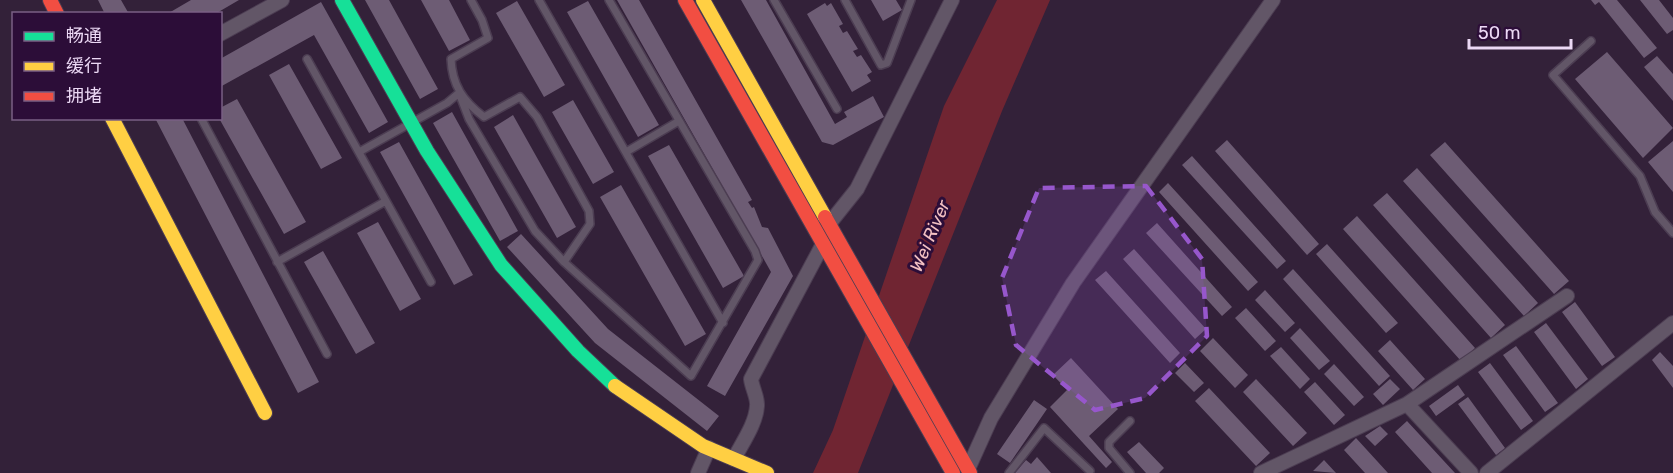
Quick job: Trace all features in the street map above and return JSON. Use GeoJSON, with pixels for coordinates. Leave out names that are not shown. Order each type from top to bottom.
{"type":"FeatureCollection","features":[{"type":"Feature","properties":{"kind":"main road"},"geometry":{"type":"LineString","coordinates":[[342,0],[411,123],[501,265],[578,351],[623,393],[709,448],[767,473]]}},
{"type":"Feature","properties":{"kind":"main road"},"geometry":{"type":"LineString","coordinates":[[685,0],[950,468]]}},
{"type":"Feature","properties":{"kind":"main road"},"geometry":{"type":"LineString","coordinates":[[703,0],[969,471]]}},
{"type":"Feature","properties":{"kind":"main road"},"geometry":{"type":"LineString","coordinates":[[113,120],[266,413]]}},
{"type":"Feature","properties":{"kind":"street"},"geometry":{"type":"LineString","coordinates":[[222,33],[282,0]]}},
{"type":"Feature","properties":{"kind":"street"},"geometry":{"type":"LineString","coordinates":[[829,224],[857,189],[952,0]]}},
{"type":"Feature","properties":{"kind":"street"},"geometry":{"type":"LineString","coordinates":[[969,471],[991,418],[1073,283],[1273,0]]}},
{"type":"Feature","properties":{"kind":"street"},"geometry":{"type":"LineString","coordinates":[[734,459],[756,416],[758,404],[752,390],[752,379],[825,247]]}},
{"type":"Feature","properties":{"kind":"street"},"geometry":{"type":"LineString","coordinates":[[1261,473],[1407,404],[1567,296]]}},
{"type":"Feature","properties":{"kind":"street"},"geometry":{"type":"LineString","coordinates":[[1487,473],[1673,323]]}},
{"type":"Feature","properties":{"kind":"street"},"geometry":{"type":"LineString","coordinates":[[1407,404],[1471,473]]}},
{"type":"Feature","properties":{"kind":"street"},"geometry":{"type":"LineString","coordinates":[[698,473],[709,448]]}},
{"type":"Feature","properties":{"kind":"lane"},"geometry":{"type":"LineString","coordinates":[[471,0],[482,20],[488,38],[451,58],[452,73],[469,119],[522,213],[564,262],[691,376],[758,260],[755,251],[609,0]]}},
{"type":"Feature","properties":{"kind":"lane"},"geometry":{"type":"LineString","coordinates":[[539,0],[723,323]]}},
{"type":"Feature","properties":{"kind":"lane"},"geometry":{"type":"LineString","coordinates":[[774,0],[837,109]]}},
{"type":"Feature","properties":{"kind":"lane"},"geometry":{"type":"LineString","coordinates":[[844,0],[881,65],[887,63],[911,0]]}},
{"type":"Feature","properties":{"kind":"lane"},"geometry":{"type":"LineString","coordinates":[[1592,41],[1553,75],[1640,176],[1655,212],[1673,233]]}},
{"type":"Feature","properties":{"kind":"lane"},"geometry":{"type":"LineString","coordinates":[[307,59],[431,282]]}},
{"type":"Feature","properties":{"kind":"lane"},"geometry":{"type":"LineString","coordinates":[[359,152],[447,103],[459,93]]}},
{"type":"Feature","properties":{"kind":"lane"},"geometry":{"type":"LineString","coordinates":[[459,93],[484,117],[520,97],[537,117],[589,212],[590,224],[564,262]]}},
{"type":"Feature","properties":{"kind":"lane"},"geometry":{"type":"LineString","coordinates":[[202,120],[327,354]]}},
{"type":"Feature","properties":{"kind":"lane"},"geometry":{"type":"LineString","coordinates":[[626,152],[680,121]]}},
{"type":"Feature","properties":{"kind":"lane"},"geometry":{"type":"LineString","coordinates":[[277,261],[386,201]]}},
{"type":"Feature","properties":{"kind":"lane"},"geometry":{"type":"LineString","coordinates":[[1130,421],[1109,442],[1108,448],[1130,473]]}},
{"type":"Feature","properties":{"kind":"lane"},"geometry":{"type":"LineString","coordinates":[[1010,473],[1044,428],[1090,471]]}},
{"type":"Feature","properties":{"kind":"highlighted area"},"geometry":{"type":"Polygon","coordinates":[[[1146,186],[1202,259],[1207,336],[1145,398],[1095,410],[1016,345],[1002,278],[1039,188],[1146,186]]]}},
{"type":"Feature","properties":{"kind":"water","name":"Wei River"},"geometry":{"type":"Polygon","coordinates":[[[997,0],[1050,0],[1002,111],[858,473],[813,473],[833,430],[944,106],[997,0]]]}},
{"type":"Feature","properties":{"kind":"building"},"geometry":{"type":"Polygon","coordinates":[[[98,0],[121,0],[128,12],[104,12],[98,0]]]}},
{"type":"Feature","properties":{"kind":"building"},"geometry":{"type":"Polygon","coordinates":[[[191,0],[239,0],[218,12],[170,12],[191,0]]]}},
{"type":"Feature","properties":{"kind":"building"},"geometry":{"type":"Polygon","coordinates":[[[365,0],[389,0],[438,89],[420,99],[365,0]]]}},
{"type":"Feature","properties":{"kind":"building"},"geometry":{"type":"Polygon","coordinates":[[[421,0],[449,0],[470,40],[449,51],[421,0]]]}},
{"type":"Feature","properties":{"kind":"building"},"geometry":{"type":"Polygon","coordinates":[[[617,0],[639,0],[752,200],[748,202],[752,208],[754,207],[762,227],[768,228],[793,276],[725,396],[707,386],[771,272],[617,0]]]}},
{"type":"Feature","properties":{"kind":"building"},"geometry":{"type":"Polygon","coordinates":[[[741,0],[766,0],[835,124],[847,117],[844,112],[873,96],[884,117],[833,145],[822,142],[741,0]]]}},
{"type":"Feature","properties":{"kind":"building"},"geometry":{"type":"Polygon","coordinates":[[[871,0],[896,0],[902,10],[883,21],[871,0]]]}},
{"type":"Feature","properties":{"kind":"building"},"geometry":{"type":"Polygon","coordinates":[[[1591,0],[1617,0],[1657,48],[1644,58],[1599,2],[1595,5],[1591,0]]]}},
{"type":"Feature","properties":{"kind":"building"},"geometry":{"type":"Polygon","coordinates":[[[1640,0],[1659,0],[1673,18],[1673,30],[1667,34],[1640,0]]]}},
{"type":"Feature","properties":{"kind":"building"},"geometry":{"type":"Polygon","coordinates":[[[517,1],[565,85],[544,97],[496,13],[517,1]]]}},
{"type":"Feature","properties":{"kind":"building"},"geometry":{"type":"Polygon","coordinates":[[[588,1],[659,125],[638,137],[567,12],[588,1]]]}},
{"type":"Feature","properties":{"kind":"building"},"geometry":{"type":"Polygon","coordinates":[[[321,2],[388,122],[369,133],[314,35],[222,86],[222,58],[321,2]]]}},
{"type":"Feature","properties":{"kind":"building"},"geometry":{"type":"Polygon","coordinates":[[[825,3],[827,6],[831,3],[843,24],[839,26],[843,33],[847,31],[858,49],[853,51],[857,57],[861,55],[872,72],[867,75],[871,81],[852,92],[807,14],[825,3]]]}},
{"type":"Feature","properties":{"kind":"building"},"geometry":{"type":"Polygon","coordinates":[[[1607,52],[1673,128],[1643,158],[1575,79],[1607,52]]]}},
{"type":"Feature","properties":{"kind":"building"},"geometry":{"type":"Polygon","coordinates":[[[1657,56],[1673,74],[1673,101],[1644,67],[1657,56]]]}},
{"type":"Feature","properties":{"kind":"building"},"geometry":{"type":"Polygon","coordinates":[[[289,64],[342,158],[321,169],[269,75],[289,64]]]}},
{"type":"Feature","properties":{"kind":"building"},"geometry":{"type":"Polygon","coordinates":[[[237,99],[306,222],[284,234],[220,120],[222,120],[222,107],[237,99]]]}},
{"type":"Feature","properties":{"kind":"building"},"geometry":{"type":"Polygon","coordinates":[[[573,100],[614,172],[593,184],[552,112],[573,100]]]}},
{"type":"Feature","properties":{"kind":"building"},"geometry":{"type":"Polygon","coordinates":[[[452,112],[518,231],[500,241],[433,123],[452,112]]]}},
{"type":"Feature","properties":{"kind":"building"},"geometry":{"type":"Polygon","coordinates":[[[513,115],[576,227],[557,238],[494,127],[513,115]]]}},
{"type":"Feature","properties":{"kind":"building"},"geometry":{"type":"Polygon","coordinates":[[[156,120],[183,120],[319,382],[298,393],[156,120]]]}},
{"type":"Feature","properties":{"kind":"building"},"geometry":{"type":"Polygon","coordinates":[[[1227,140],[1319,244],[1307,255],[1215,151],[1227,140]]]}},
{"type":"Feature","properties":{"kind":"building"},"geometry":{"type":"Polygon","coordinates":[[[1673,141],[1673,192],[1648,162],[1673,141]]]}},
{"type":"Feature","properties":{"kind":"building"},"geometry":{"type":"Polygon","coordinates":[[[399,142],[473,275],[454,285],[380,152],[399,142]]]}},
{"type":"Feature","properties":{"kind":"building"},"geometry":{"type":"Polygon","coordinates":[[[1445,142],[1569,281],[1554,294],[1430,155],[1445,142]]]}},
{"type":"Feature","properties":{"kind":"building"},"geometry":{"type":"Polygon","coordinates":[[[669,145],[744,276],[723,288],[648,156],[669,145]]]}},
{"type":"Feature","properties":{"kind":"building"},"geometry":{"type":"Polygon","coordinates":[[[1192,156],[1286,261],[1277,269],[1182,165],[1192,156]]]}},
{"type":"Feature","properties":{"kind":"building"},"geometry":{"type":"Polygon","coordinates":[[[1417,168],[1538,303],[1524,316],[1403,181],[1417,168]]]}},
{"type":"Feature","properties":{"kind":"building"},"geometry":{"type":"Polygon","coordinates":[[[1168,183],[1258,282],[1248,291],[1159,192],[1168,183]]]}},
{"type":"Feature","properties":{"kind":"building"},"geometry":{"type":"Polygon","coordinates":[[[621,185],[706,334],[685,346],[600,197],[621,185]]]}},
{"type":"Feature","properties":{"kind":"building"},"geometry":{"type":"Polygon","coordinates":[[[1387,193],[1505,325],[1491,338],[1373,205],[1387,193]]]}},
{"type":"Feature","properties":{"kind":"building"},"geometry":{"type":"Polygon","coordinates":[[[1357,216],[1475,348],[1461,361],[1343,229],[1357,216]]]}},
{"type":"Feature","properties":{"kind":"building"},"geometry":{"type":"Polygon","coordinates":[[[378,222],[421,299],[400,311],[357,233],[378,222]]]}},
{"type":"Feature","properties":{"kind":"building"},"geometry":{"type":"Polygon","coordinates":[[[1157,223],[1232,307],[1222,316],[1146,233],[1157,223]]]}},
{"type":"Feature","properties":{"kind":"building"},"geometry":{"type":"Polygon","coordinates":[[[521,234],[608,329],[719,416],[707,431],[595,343],[507,247],[521,234]]]}},
{"type":"Feature","properties":{"kind":"building"},"geometry":{"type":"Polygon","coordinates":[[[1327,244],[1398,323],[1386,333],[1316,254],[1327,244]]]}},
{"type":"Feature","properties":{"kind":"building"},"geometry":{"type":"Polygon","coordinates":[[[1134,249],[1206,329],[1195,339],[1123,259],[1134,249]]]}},
{"type":"Feature","properties":{"kind":"building"},"geometry":{"type":"Polygon","coordinates":[[[323,251],[375,343],[356,354],[304,262],[323,251]]]}},
{"type":"Feature","properties":{"kind":"building"},"geometry":{"type":"Polygon","coordinates":[[[1293,269],[1390,376],[1379,386],[1283,279],[1293,269]]]}},
{"type":"Feature","properties":{"kind":"building"},"geometry":{"type":"Polygon","coordinates":[[[1106,271],[1180,353],[1170,363],[1095,280],[1106,271]]]}},
{"type":"Feature","properties":{"kind":"building"},"geometry":{"type":"Polygon","coordinates":[[[1265,290],[1295,323],[1285,332],[1255,300],[1265,290]]]}},
{"type":"Feature","properties":{"kind":"building"},"geometry":{"type":"Polygon","coordinates":[[[1575,302],[1615,357],[1602,366],[1562,312],[1575,302]]]}},
{"type":"Feature","properties":{"kind":"building"},"geometry":{"type":"Polygon","coordinates":[[[1246,308],[1276,341],[1265,351],[1235,318],[1246,308]]]}},
{"type":"Feature","properties":{"kind":"building"},"geometry":{"type":"Polygon","coordinates":[[[1546,323],[1588,379],[1576,389],[1534,332],[1546,323]]]}},
{"type":"Feature","properties":{"kind":"building"},"geometry":{"type":"Polygon","coordinates":[[[1300,328],[1330,361],[1319,370],[1290,338],[1300,328]]]}},
{"type":"Feature","properties":{"kind":"building"},"geometry":{"type":"Polygon","coordinates":[[[1213,338],[1248,375],[1235,388],[1200,351],[1213,338]]]}},
{"type":"Feature","properties":{"kind":"building"},"geometry":{"type":"Polygon","coordinates":[[[1390,340],[1425,379],[1413,390],[1378,351],[1390,340]]]}},
{"type":"Feature","properties":{"kind":"building"},"geometry":{"type":"Polygon","coordinates":[[[1516,346],[1558,403],[1545,412],[1503,355],[1516,346]]]}},
{"type":"Feature","properties":{"kind":"building"},"geometry":{"type":"Polygon","coordinates":[[[1281,347],[1310,379],[1300,389],[1270,356],[1281,347]]]}},
{"type":"Feature","properties":{"kind":"building"},"geometry":{"type":"Polygon","coordinates":[[[1660,352],[1673,366],[1673,388],[1652,360],[1660,352]]]}},
{"type":"Feature","properties":{"kind":"building"},"geometry":{"type":"Polygon","coordinates":[[[1071,358],[1118,409],[1089,436],[1112,462],[1106,468],[1050,407],[1067,390],[1053,375],[1071,358]]]}},
{"type":"Feature","properties":{"kind":"building"},"geometry":{"type":"Polygon","coordinates":[[[1185,363],[1204,383],[1194,392],[1175,373],[1185,363]]]}},
{"type":"Feature","properties":{"kind":"building"},"geometry":{"type":"Polygon","coordinates":[[[1490,363],[1533,421],[1521,430],[1478,372],[1490,363]]]}},
{"type":"Feature","properties":{"kind":"building"},"geometry":{"type":"Polygon","coordinates":[[[1334,364],[1364,397],[1354,406],[1324,374],[1334,364]]]}},
{"type":"Feature","properties":{"kind":"building"},"geometry":{"type":"Polygon","coordinates":[[[1256,379],[1307,433],[1293,446],[1243,392],[1256,379]]]}},
{"type":"Feature","properties":{"kind":"building"},"geometry":{"type":"Polygon","coordinates":[[[1390,379],[1400,389],[1383,405],[1373,394],[1390,379]]]}},
{"type":"Feature","properties":{"kind":"building"},"geometry":{"type":"Polygon","coordinates":[[[1315,382],[1345,415],[1334,425],[1304,392],[1315,382]]]}},
{"type":"Feature","properties":{"kind":"building"},"geometry":{"type":"Polygon","coordinates":[[[1458,385],[1465,395],[1436,416],[1429,406],[1458,385]]]}},
{"type":"Feature","properties":{"kind":"building"},"geometry":{"type":"Polygon","coordinates":[[[1209,388],[1270,453],[1256,466],[1195,401],[1209,388]]]}},
{"type":"Feature","properties":{"kind":"building"},"geometry":{"type":"Polygon","coordinates":[[[1468,397],[1505,448],[1496,455],[1458,404],[1468,397]]]}},
{"type":"Feature","properties":{"kind":"building"},"geometry":{"type":"Polygon","coordinates":[[[1034,400],[1047,409],[1010,463],[997,454],[1034,400]]]}},
{"type":"Feature","properties":{"kind":"building"},"geometry":{"type":"Polygon","coordinates":[[[1407,421],[1455,473],[1432,473],[1395,432],[1407,421]]]}},
{"type":"Feature","properties":{"kind":"building"},"geometry":{"type":"Polygon","coordinates":[[[1380,426],[1388,434],[1375,446],[1365,436],[1380,426]]]}},
{"type":"Feature","properties":{"kind":"building"},"geometry":{"type":"Polygon","coordinates":[[[1356,438],[1388,473],[1365,473],[1344,450],[1356,438]]]}},
{"type":"Feature","properties":{"kind":"building"},"geometry":{"type":"Polygon","coordinates":[[[1139,442],[1164,468],[1159,473],[1146,473],[1127,452],[1139,442]]]}},
{"type":"Feature","properties":{"kind":"building"},"geometry":{"type":"Polygon","coordinates":[[[1037,457],[1051,473],[1015,473],[1026,460],[1031,464],[1037,457]]]}},
{"type":"Feature","properties":{"kind":"building"},"geometry":{"type":"Polygon","coordinates":[[[1324,460],[1336,473],[1313,471],[1324,460]]]}},
{"type":"Feature","properties":{"kind":"traffic: fast"},"geometry":{"type":"LineString","coordinates":[[342,0],[427,151],[501,265],[578,351],[615,386]]}},
{"type":"Feature","properties":{"kind":"traffic: slow"},"geometry":{"type":"LineString","coordinates":[[703,0],[825,217]]}},
{"type":"Feature","properties":{"kind":"traffic: slow"},"geometry":{"type":"LineString","coordinates":[[113,120],[265,413]]}},
{"type":"Feature","properties":{"kind":"traffic: slow"},"geometry":{"type":"LineString","coordinates":[[615,386],[703,446],[767,473]]}},
{"type":"Feature","properties":{"kind":"traffic: jam"},"geometry":{"type":"LineString","coordinates":[[50,0],[56,12]]}},
{"type":"Feature","properties":{"kind":"traffic: jam"},"geometry":{"type":"LineString","coordinates":[[685,0],[953,473]]}},
{"type":"Feature","properties":{"kind":"traffic: jam"},"geometry":{"type":"LineString","coordinates":[[825,217],[970,473]]}}]}
